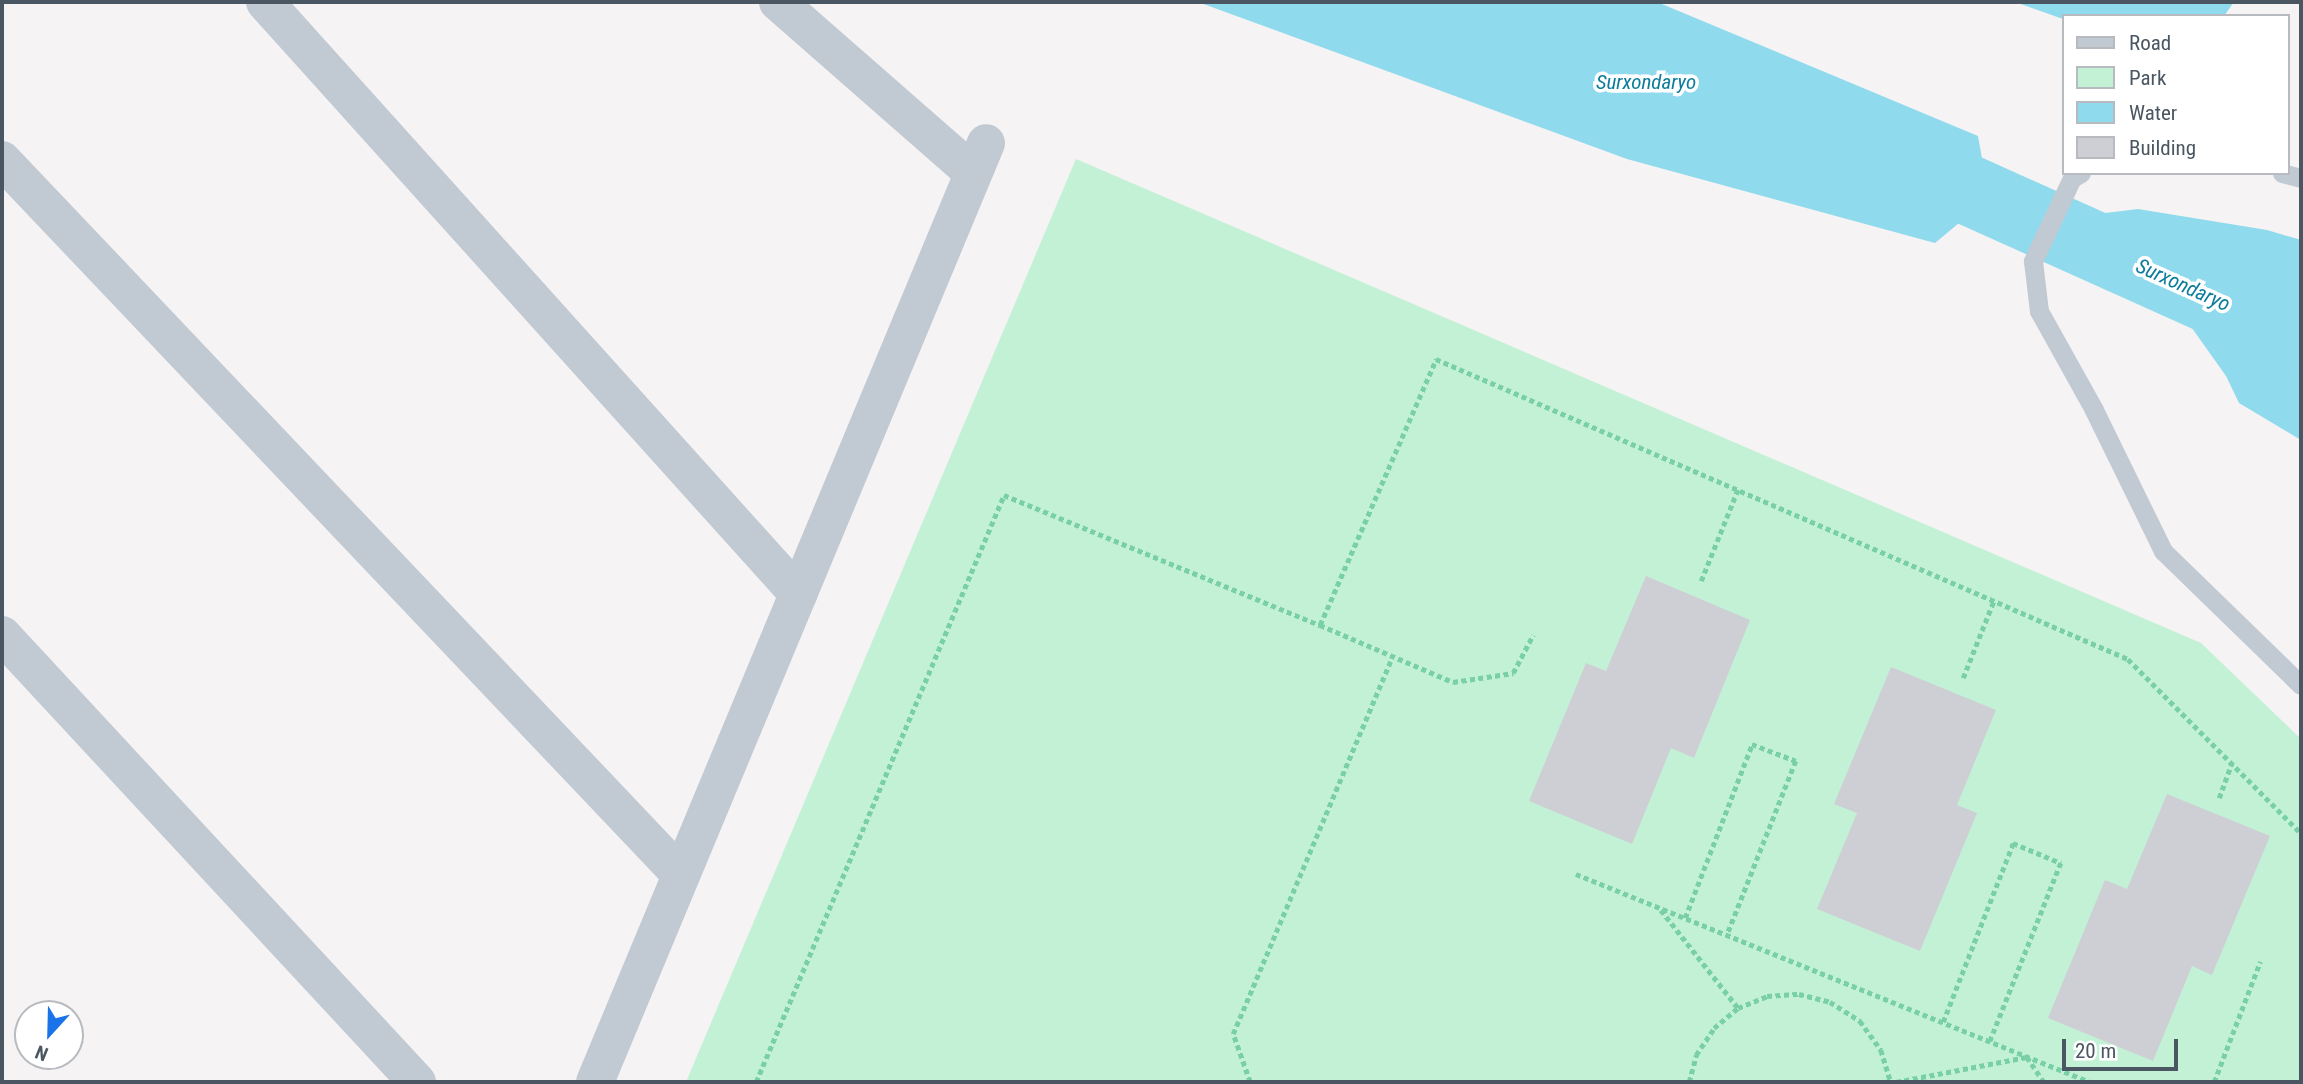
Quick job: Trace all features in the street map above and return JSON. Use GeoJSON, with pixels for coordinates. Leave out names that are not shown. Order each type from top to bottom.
{"type":"FeatureCollection","features":[{"type":"Feature","properties":{"kind":"street"},"geometry":{"type":"LineString","coordinates":[[265,2],[798,594]]}},
{"type":"Feature","properties":{"kind":"street"},"geometry":{"type":"LineString","coordinates":[[595,1082],[979,158],[778,2]]}},
{"type":"Feature","properties":{"kind":"street"},"geometry":{"type":"LineString","coordinates":[[2,160],[681,875]]}},
{"type":"Feature","properties":{"kind":"street"},"geometry":{"type":"LineString","coordinates":[[2,635],[417,1082]]}},
{"type":"Feature","properties":{"kind":"lane"},"geometry":{"type":"LineString","coordinates":[[2076,176],[2033,261],[2039,311],[2094,410],[2163,551],[2301,685]]}},
{"type":"Feature","properties":{"kind":"path"},"geometry":{"type":"LineString","coordinates":[[1320,625],[1436,359],[2128,659],[2301,832]]}},
{"type":"Feature","properties":{"kind":"path"},"geometry":{"type":"LineString","coordinates":[[1701,581],[1738,489]]}},
{"type":"Feature","properties":{"kind":"path"},"geometry":{"type":"LineString","coordinates":[[756,1082],[1004,495],[1453,682],[1513,673],[1533,635]]}},
{"type":"Feature","properties":{"kind":"path"},"geometry":{"type":"LineString","coordinates":[[1963,678],[1994,600]]}},
{"type":"Feature","properties":{"kind":"path"},"geometry":{"type":"LineString","coordinates":[[1250,1082],[1233,1034],[1392,658]]}},
{"type":"Feature","properties":{"kind":"path"},"geometry":{"type":"LineString","coordinates":[[1685,918],[1752,744],[1796,761],[1727,935]]}},
{"type":"Feature","properties":{"kind":"path"},"geometry":{"type":"LineString","coordinates":[[2219,798],[2232,763]]}},
{"type":"Feature","properties":{"kind":"path"},"geometry":{"type":"LineString","coordinates":[[1943,1023],[2013,844],[2037,853],[2061,863],[1990,1041]]}},
{"type":"Feature","properties":{"kind":"path"},"geometry":{"type":"LineString","coordinates":[[1576,873],[2090,1082]]}},
{"type":"Feature","properties":{"kind":"path"},"geometry":{"type":"LineString","coordinates":[[1658,907],[1738,1008]]}},
{"type":"Feature","properties":{"kind":"path"},"geometry":{"type":"LineString","coordinates":[[2214,1082],[2260,962]]}},
{"type":"Feature","properties":{"kind":"path"},"geometry":{"type":"LineString","coordinates":[[1689,1082],[1696,1055],[1714,1028],[1738,1008],[1767,996],[1799,994],[1830,1002],[1860,1021],[1881,1050],[1894,1082],[2027,1057]]}},
{"type":"Feature","properties":{"kind":"path"},"geometry":{"type":"LineString","coordinates":[[2027,1057],[2044,1082]]}},
{"type":"Feature","properties":{"kind":"green space"},"geometry":{"type":"Polygon","coordinates":[[[1076,159],[2201,643],[2301,739],[2301,1082],[686,1082],[1076,159]]]}},
{"type":"Feature","properties":{"kind":"water","name":"Surxondaryo"},"geometry":{"type":"Polygon","coordinates":[[[1198,2],[1657,2],[1978,136],[1989,198],[1935,243],[1627,159],[1198,2]]]}},
{"type":"Feature","properties":{"kind":"water"},"geometry":{"type":"Polygon","coordinates":[[[2015,2],[2234,2],[2225,14],[2062,14],[2062,19],[2015,2]]]}},
{"type":"Feature","properties":{"kind":"water"},"geometry":{"type":"Polygon","coordinates":[[[2138,209],[2267,230],[2301,240],[2301,440],[2239,403],[2226,376],[2177,307],[2093,273],[2089,215],[2138,209]]]}},
{"type":"Feature","properties":{"kind":"building"},"geometry":{"type":"Polygon","coordinates":[[[1646,576],[1750,620],[1694,758],[1671,748],[1632,844],[1529,801],[1586,663],[1606,671],[1646,576]]]}},
{"type":"Feature","properties":{"kind":"building"},"geometry":{"type":"Polygon","coordinates":[[[1891,667],[1996,710],[1957,805],[1977,813],[1920,951],[1817,909],[1857,813],[1834,804],[1891,667]]]}},
{"type":"Feature","properties":{"kind":"building"},"geometry":{"type":"Polygon","coordinates":[[[2167,794],[2270,836],[2212,975],[2192,966],[2153,1061],[2048,1018],[2105,880],[2127,889],[2167,794]]]}},
{"type":"Feature","properties":{"kind":"waterway","name":"Surxondaryo"},"geometry":{"type":"LineString","coordinates":[[1902,160],[2301,339]]}}]}
